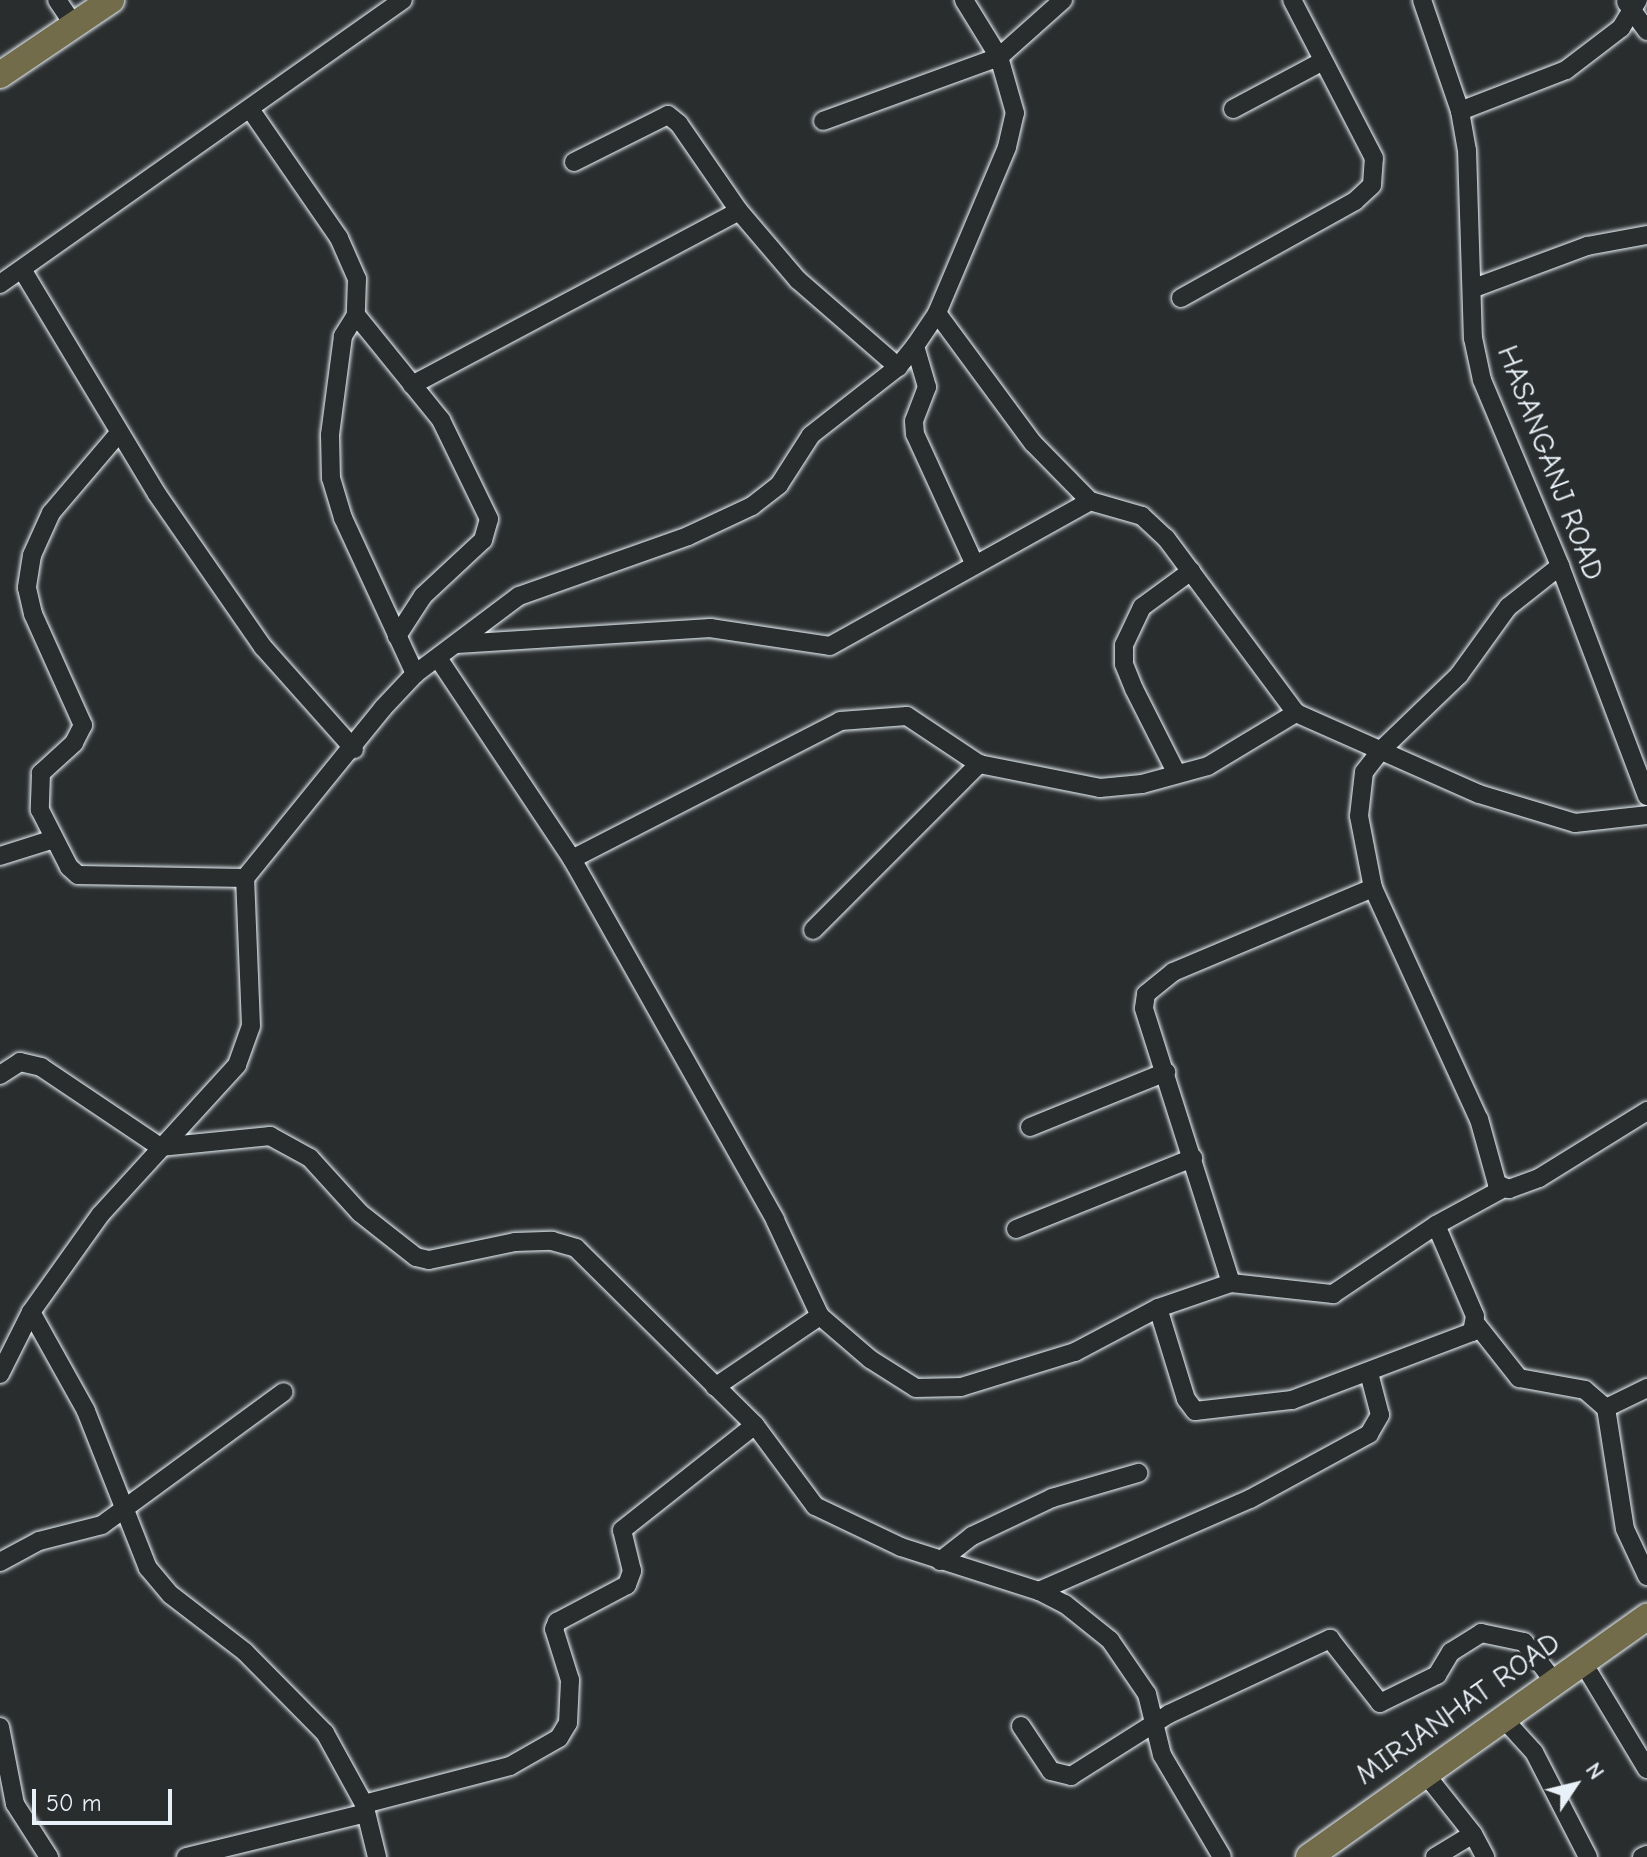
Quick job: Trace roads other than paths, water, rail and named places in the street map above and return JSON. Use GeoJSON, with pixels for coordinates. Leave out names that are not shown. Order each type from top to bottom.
{"type":"FeatureCollection","features":[{"type":"Feature","properties":{"kind":"main road"},"geometry":{"type":"LineString","coordinates":[[0,75],[111,0]]}},
{"type":"Feature","properties":{"kind":"main road","name":"MIRJANHAT ROAD"},"geometry":{"type":"LineString","coordinates":[[1309,1857],[1423,1771],[1647,1617]]}},
{"type":"Feature","properties":{"kind":"street"},"geometry":{"type":"LineString","coordinates":[[57,0],[74,25]]}},
{"type":"Feature","properties":{"kind":"street"},"geometry":{"type":"LineString","coordinates":[[0,284],[23,271],[403,0]]}},
{"type":"Feature","properties":{"kind":"street"},"geometry":{"type":"LineString","coordinates":[[0,1374],[31,1312],[101,1214],[246,1049],[251,1026],[245,878],[415,674],[519,596],[688,536],[752,506],[779,485],[811,435],[829,417],[898,367],[915,346],[937,313],[1007,147],[1015,113],[999,57],[964,0]]}},
{"type":"Feature","properties":{"kind":"street"},"geometry":{"type":"LineString","coordinates":[[823,121],[999,57],[1063,0]]}},
{"type":"Feature","properties":{"kind":"street"},"geometry":{"type":"LineString","coordinates":[[1181,298],[1355,201],[1372,185],[1374,158],[1292,0]]}},
{"type":"Feature","properties":{"kind":"street","name":"HASANGANJ ROAD"},"geometry":{"type":"LineString","coordinates":[[1422,0],[1460,111],[1467,150],[1474,288],[1473,338],[1482,380],[1560,566],[1647,796]]}},
{"type":"Feature","properties":{"kind":"street"},"geometry":{"type":"LineString","coordinates":[[1460,111],[1566,70],[1621,28],[1631,3]]}},
{"type":"Feature","properties":{"kind":"street"},"geometry":{"type":"LineString","coordinates":[[1631,3],[1647,31]]}},
{"type":"Feature","properties":{"kind":"street"},"geometry":{"type":"LineString","coordinates":[[1233,109],[1323,61]]}},
{"type":"Feature","properties":{"kind":"street"},"geometry":{"type":"LineString","coordinates":[[250,109],[339,238],[357,279],[356,315],[343,336],[330,435],[331,478],[343,518],[415,674]]}},
{"type":"Feature","properties":{"kind":"street"},"geometry":{"type":"LineString","coordinates":[[574,162],[668,115],[679,124],[739,211],[798,280],[898,367]]}},
{"type":"Feature","properties":{"kind":"street"},"geometry":{"type":"LineString","coordinates":[[412,385],[739,211]]}},
{"type":"Feature","properties":{"kind":"street"},"geometry":{"type":"LineString","coordinates":[[1474,288],[1587,246],[1647,235]]}},
{"type":"Feature","properties":{"kind":"street"},"geometry":{"type":"LineString","coordinates":[[23,271],[119,433],[263,647],[354,749]]}},
{"type":"Feature","properties":{"kind":"street"},"geometry":{"type":"LineString","coordinates":[[937,313],[1033,443],[1090,501],[1142,516],[1191,571],[1296,713],[1479,794],[1575,823],[1647,815]]}},
{"type":"Feature","properties":{"kind":"street"},"geometry":{"type":"LineString","coordinates":[[356,315],[441,420],[489,519],[483,540],[423,596],[397,636]]}},
{"type":"Feature","properties":{"kind":"street"},"geometry":{"type":"LineString","coordinates":[[915,346],[927,387],[914,421],[915,434],[975,565]]}},
{"type":"Feature","properties":{"kind":"street"},"geometry":{"type":"LineString","coordinates":[[119,433],[51,513],[30,566],[27,588],[33,614],[83,725],[74,743],[41,773],[37,786],[40,810],[54,839],[78,875],[245,878]]}},
{"type":"Feature","properties":{"kind":"street"},"geometry":{"type":"LineString","coordinates":[[457,644],[710,628],[830,646],[1090,501]]}},
{"type":"Feature","properties":{"kind":"street"},"geometry":{"type":"LineString","coordinates":[[1502,1189],[1493,1177],[1467,1092],[1373,888],[1359,797],[1364,772],[1382,749],[1459,675],[1508,607],[1560,566]]}},
{"type":"Feature","properties":{"kind":"street"},"geometry":{"type":"LineString","coordinates":[[1177,774],[1134,689],[1124,664],[1124,645],[1142,607],[1191,571]]}},
{"type":"Feature","properties":{"kind":"street"},"geometry":{"type":"LineString","coordinates":[[438,658],[572,859],[775,1220],[820,1316],[870,1359],[916,1388],[940,1391],[1075,1352],[1158,1308],[1231,1283],[1333,1294],[1436,1225],[1502,1189],[1539,1178],[1647,1111]]}},
{"type":"Feature","properties":{"kind":"street"},"geometry":{"type":"LineString","coordinates":[[572,859],[840,721],[907,716],[979,764],[1100,788],[1208,766],[1296,713]]}},
{"type":"Feature","properties":{"kind":"street"},"geometry":{"type":"LineString","coordinates":[[813,930],[979,764]]}},
{"type":"Feature","properties":{"kind":"street"},"geometry":{"type":"LineString","coordinates":[[0,856],[54,839]]}},
{"type":"Feature","properties":{"kind":"street"},"geometry":{"type":"LineString","coordinates":[[1231,1283],[1144,1008],[1156,983],[1373,888]]}},
{"type":"Feature","properties":{"kind":"street"},"geometry":{"type":"LineString","coordinates":[[0,1075],[20,1062],[41,1067],[160,1147],[270,1136],[310,1158],[360,1213],[416,1257],[429,1260],[515,1242],[552,1241],[576,1248],[755,1425],[815,1506],[834,1519],[940,1561],[1039,1591],[1080,1614],[1123,1653],[1147,1694],[1162,1755],[1222,1857]]}},
{"type":"Feature","properties":{"kind":"street"},"geometry":{"type":"LineString","coordinates":[[1030,1127],[1166,1072]]}},
{"type":"Feature","properties":{"kind":"street"},"geometry":{"type":"LineString","coordinates":[[1016,1229],[1193,1158]]}},
{"type":"Feature","properties":{"kind":"street"},"geometry":{"type":"LineString","coordinates":[[1436,1225],[1477,1325],[1519,1378],[1585,1390],[1606,1408],[1625,1529],[1647,1576]]}},
{"type":"Feature","properties":{"kind":"street"},"geometry":{"type":"LineString","coordinates":[[1158,1308],[1186,1399],[1195,1411],[1292,1400],[1472,1332],[1477,1325]]}},
{"type":"Feature","properties":{"kind":"street"},"geometry":{"type":"LineString","coordinates":[[31,1312],[86,1411],[148,1568],[171,1595],[245,1652],[325,1733],[365,1809],[377,1857]]}},
{"type":"Feature","properties":{"kind":"street"},"geometry":{"type":"LineString","coordinates":[[715,1387],[820,1316]]}},
{"type":"Feature","properties":{"kind":"street"},"geometry":{"type":"LineString","coordinates":[[1039,1591],[1250,1499],[1369,1434],[1380,1415],[1369,1373]]}},
{"type":"Feature","properties":{"kind":"street"},"geometry":{"type":"LineString","coordinates":[[1606,1408],[1647,1388]]}},
{"type":"Feature","properties":{"kind":"street"},"geometry":{"type":"LineString","coordinates":[[0,1562],[39,1541],[102,1525],[284,1392]]}},
{"type":"Feature","properties":{"kind":"street"},"geometry":{"type":"LineString","coordinates":[[186,1857],[510,1766],[559,1738],[568,1723],[570,1680],[554,1629],[557,1622],[623,1589],[632,1571],[622,1530],[755,1425]]}},
{"type":"Feature","properties":{"kind":"street"},"geometry":{"type":"LineString","coordinates":[[940,1561],[972,1536],[1052,1498],[1138,1473]]}},
{"type":"Feature","properties":{"kind":"street"},"geometry":{"type":"LineString","coordinates":[[1021,1726],[1060,1777],[1080,1772],[1154,1724],[1330,1639],[1380,1703],[1437,1675],[1451,1652],[1481,1633],[1524,1642],[1555,1683]]}},
{"type":"Feature","properties":{"kind":"street"},"geometry":{"type":"LineString","coordinates":[[1582,1661],[1647,1769]]}},
{"type":"Feature","properties":{"kind":"street"},"geometry":{"type":"LineString","coordinates":[[1502,1717],[1534,1752],[1588,1857]]}},
{"type":"Feature","properties":{"kind":"street"},"geometry":{"type":"LineString","coordinates":[[0,1727],[15,1804],[49,1857]]}},
{"type":"Feature","properties":{"kind":"street"},"geometry":{"type":"LineString","coordinates":[[1423,1771],[1473,1834],[1485,1857]]}},
{"type":"Feature","properties":{"kind":"street"},"geometry":{"type":"LineString","coordinates":[[1435,1857],[1473,1834]]}}]}
